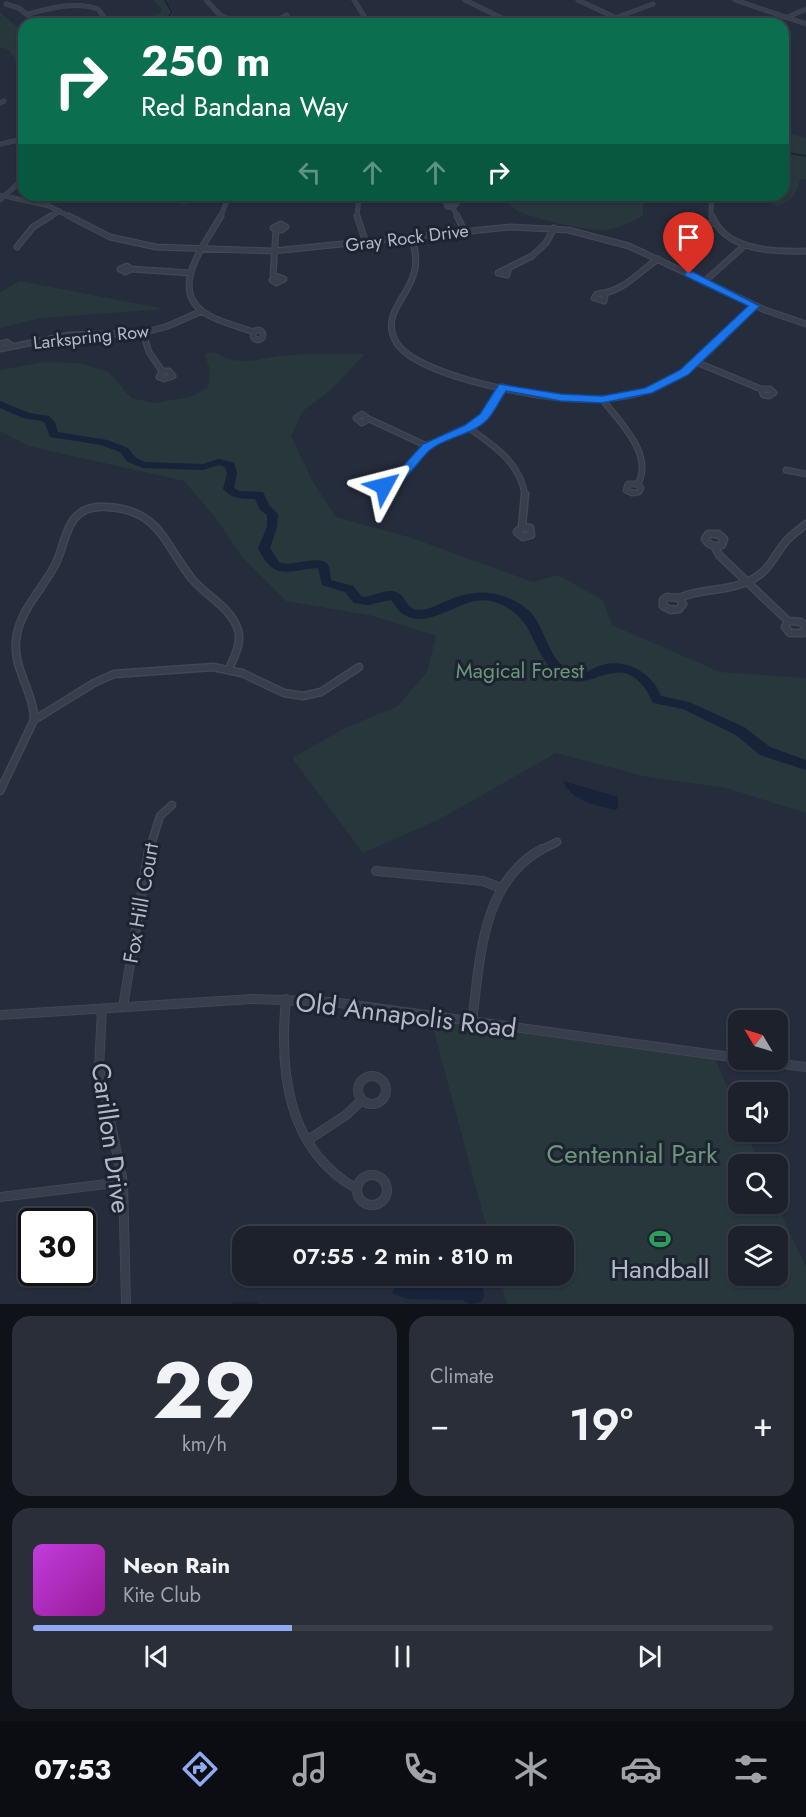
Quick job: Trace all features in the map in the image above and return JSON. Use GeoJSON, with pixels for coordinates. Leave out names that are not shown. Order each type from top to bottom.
{"type":"FeatureCollection","features":[{"type":"Feature","properties":{"kind":"street"},"geometry":{"type":"LineString","coordinates":[[206,1],[213,0]]}},
{"type":"Feature","properties":{"kind":"street"},"geometry":{"type":"LineString","coordinates":[[354,0],[363,18]]}},
{"type":"Feature","properties":{"kind":"street"},"geometry":{"type":"LineString","coordinates":[[465,0],[502,18]]}},
{"type":"Feature","properties":{"kind":"street"},"geometry":{"type":"LineString","coordinates":[[578,0],[615,18],[653,4]]}},
{"type":"Feature","properties":{"kind":"street"},"geometry":{"type":"LineString","coordinates":[[735,0],[806,24]]}},
{"type":"Feature","properties":{"kind":"street"},"geometry":{"type":"LineString","coordinates":[[83,5],[88,1]]}},
{"type":"Feature","properties":{"kind":"street"},"geometry":{"type":"LineString","coordinates":[[206,1],[220,15],[227,18]]}},
{"type":"Feature","properties":{"kind":"street"},"geometry":{"type":"LineString","coordinates":[[6,4],[15,6],[32,18]]}},
{"type":"Feature","properties":{"kind":"street"},"geometry":{"type":"LineString","coordinates":[[28,14],[63,5],[83,5],[100,10],[105,18]]}},
{"type":"Feature","properties":{"kind":"street"},"geometry":{"type":"LineString","coordinates":[[788,17],[806,9]]}},
{"type":"Feature","properties":{"kind":"street"},"geometry":{"type":"LineString","coordinates":[[282,18],[287,15]]}},
{"type":"Feature","properties":{"kind":"street"},"geometry":{"type":"LineString","coordinates":[[0,144],[18,140]]}},
{"type":"Feature","properties":{"kind":"street"},"geometry":{"type":"LineString","coordinates":[[1,197],[18,183]]}},
{"type":"Feature","properties":{"kind":"street","name":"Gray Rock Drive"},"geometry":{"type":"LineString","coordinates":[[1,197],[18,199]]}},
{"type":"Feature","properties":{"kind":"street","name":"Gray Rock Drive"},"geometry":{"type":"LineString","coordinates":[[33,201],[60,211],[98,232],[126,242],[204,249],[273,251],[521,226],[554,228],[604,238],[658,259],[754,306],[806,324]]}},
{"type":"Feature","properties":{"kind":"street"},"geometry":{"type":"LineString","coordinates":[[224,201],[225,208],[190,273],[187,284],[189,294],[202,311],[224,323],[254,332]]}},
{"type":"Feature","properties":{"kind":"street"},"geometry":{"type":"LineString","coordinates":[[358,201],[356,214],[366,243]]}},
{"type":"Feature","properties":{"kind":"street"},"geometry":{"type":"LineString","coordinates":[[711,201],[710,213],[713,224],[727,236],[745,245],[769,250],[806,251]]}},
{"type":"Feature","properties":{"kind":"street"},"geometry":{"type":"LineString","coordinates":[[453,208],[465,232]]}},
{"type":"Feature","properties":{"kind":"street"},"geometry":{"type":"LineString","coordinates":[[17,247],[33,227],[60,211]]}},
{"type":"Feature","properties":{"kind":"street"},"geometry":{"type":"LineString","coordinates":[[679,228],[713,224]]}},
{"type":"Feature","properties":{"kind":"street"},"geometry":{"type":"LineString","coordinates":[[508,271],[545,247],[554,228]]}},
{"type":"Feature","properties":{"kind":"street"},"geometry":{"type":"LineString","coordinates":[[275,277],[273,251],[276,230]]}},
{"type":"Feature","properties":{"kind":"street"},"geometry":{"type":"LineString","coordinates":[[412,238],[418,256],[416,276],[396,305],[390,320],[392,335],[397,345],[412,359],[434,369],[503,387],[561,398],[602,399],[626,396],[657,387],[675,378],[696,362],[754,306]]}},
{"type":"Feature","properties":{"kind":"street"},"geometry":{"type":"LineString","coordinates":[[705,281],[745,245]]}},
{"type":"Feature","properties":{"kind":"street"},"geometry":{"type":"LineString","coordinates":[[605,296],[624,288],[640,270],[658,259]]}},
{"type":"Feature","properties":{"kind":"street"},"geometry":{"type":"LineString","coordinates":[[131,269],[190,273]]}},
{"type":"Feature","properties":{"kind":"street","name":"Larkspring Row"},"geometry":{"type":"LineString","coordinates":[[0,349],[6,350],[12,346],[69,335],[143,333],[168,326],[202,311]]}},
{"type":"Feature","properties":{"kind":"street"},"geometry":{"type":"LineString","coordinates":[[143,333],[149,352],[162,371]]}},
{"type":"Feature","properties":{"kind":"street","name":"Larkspring Row"},"geometry":{"type":"LineString","coordinates":[[0,344],[7,342],[12,346]]}},
{"type":"Feature","properties":{"kind":"street"},"geometry":{"type":"LineString","coordinates":[[696,362],[761,389]]}},
{"type":"Feature","properties":{"kind":"street"},"geometry":{"type":"LineString","coordinates":[[384,484],[401,475],[427,446],[469,428],[485,416],[503,387]]}},
{"type":"Feature","properties":{"kind":"street"},"geometry":{"type":"LineString","coordinates":[[602,399],[631,438],[642,459],[643,478],[638,484]]}},
{"type":"Feature","properties":{"kind":"street"},"geometry":{"type":"LineString","coordinates":[[369,419],[427,446]]}},
{"type":"Feature","properties":{"kind":"street"},"geometry":{"type":"LineString","coordinates":[[469,428],[506,456],[520,474],[525,496],[522,527]]}},
{"type":"Feature","properties":{"kind":"street"},"geometry":{"type":"LineString","coordinates":[[786,470],[806,474]]}},
{"type":"Feature","properties":{"kind":"street"},"geometry":{"type":"LineString","coordinates":[[0,791],[34,720],[35,709],[15,652],[18,628],[30,601],[59,558],[74,520],[89,509],[103,507],[127,510],[144,515],[158,526],[193,580],[225,610],[236,625],[238,641],[229,669]]}},
{"type":"Feature","properties":{"kind":"street"},"geometry":{"type":"LineString","coordinates":[[680,598],[688,594],[724,590],[748,582],[771,566],[787,540],[806,524]]}},
{"type":"Feature","properties":{"kind":"street"},"geometry":{"type":"LineString","coordinates":[[715,547],[719,555],[789,621]]}},
{"type":"Feature","properties":{"kind":"street"},"geometry":{"type":"LineString","coordinates":[[34,720],[94,683],[114,674],[198,667],[229,669],[284,693],[303,696],[321,692],[359,667]]}},
{"type":"Feature","properties":{"kind":"street","name":"Fox Hill Court"},"geometry":{"type":"LineString","coordinates":[[123,1007],[150,846],[160,816],[172,805]]}},
{"type":"Feature","properties":{"kind":"street"},"geometry":{"type":"LineString","coordinates":[[472,1022],[483,951],[493,908],[501,888],[523,861],[557,842]]}},
{"type":"Feature","properties":{"kind":"street"},"geometry":{"type":"LineString","coordinates":[[376,871],[483,881],[501,888]]}},
{"type":"Feature","properties":{"kind":"street"},"geometry":{"type":"LineString","coordinates":[[286,999],[283,1042],[286,1082],[299,1121],[308,1140],[332,1172],[349,1186],[357,1189]]}},
{"type":"Feature","properties":{"kind":"street","name":"Old Annapolis Road"},"geometry":{"type":"LineString","coordinates":[[0,1015],[286,999],[380,1006],[472,1022],[728,1057]]}},
{"type":"Feature","properties":{"kind":"street","name":"Carillon Drive"},"geometry":{"type":"LineString","coordinates":[[102,1009],[99,1051],[101,1084],[123,1182],[126,1304]]}},
{"type":"Feature","properties":{"kind":"street"},"geometry":{"type":"LineString","coordinates":[[788,1065],[806,1067]]}},
{"type":"Feature","properties":{"kind":"street"},"geometry":{"type":"LineString","coordinates":[[308,1140],[346,1115],[362,1100]]}},
{"type":"Feature","properties":{"kind":"street"},"geometry":{"type":"LineString","coordinates":[[0,1197],[123,1182]]}},
{"type":"Feature","properties":{"kind":"green space"},"geometry":{"type":"Polygon","coordinates":[[[153,0],[170,0],[167,2],[174,13],[172,15],[174,18],[152,18],[161,12],[161,8],[153,0]]]}},
{"type":"Feature","properties":{"kind":"green space"},"geometry":{"type":"Polygon","coordinates":[[[0,12],[18,28],[18,45],[15,45],[18,60],[15,60],[9,50],[0,47],[0,12]]]}},
{"type":"Feature","properties":{"kind":"green space"},"geometry":{"type":"Polygon","coordinates":[[[789,134],[806,138],[806,179],[800,180],[789,200],[789,134]]]}},
{"type":"Feature","properties":{"kind":"green space"},"geometry":{"type":"Polygon","coordinates":[[[507,201],[647,201],[643,205],[643,216],[608,230],[571,226],[516,210],[507,201]]]}},
{"type":"Feature","properties":{"kind":"green space"},"geometry":{"type":"Polygon","coordinates":[[[768,201],[788,201],[778,206],[768,201]]]}},
{"type":"Feature","properties":{"kind":"green space"},"geometry":{"type":"Polygon","coordinates":[[[20,281],[165,309],[42,318],[0,328],[0,292],[20,281]]]}},
{"type":"Feature","properties":{"kind":"green space","name":"Magical Forest"},"geometry":{"type":"Polygon","coordinates":[[[214,352],[224,357],[243,361],[299,354],[365,354],[331,390],[303,411],[291,436],[313,482],[336,517],[412,538],[533,582],[558,575],[603,600],[612,625],[720,672],[806,678],[806,813],[726,788],[647,777],[556,753],[440,819],[363,853],[292,758],[345,728],[398,706],[427,672],[436,636],[373,616],[286,601],[243,558],[214,516],[184,481],[28,446],[0,431],[0,370],[44,362],[79,363],[109,372],[131,398],[154,403],[190,397],[208,388],[210,371],[205,354],[214,352]]]}},
{"type":"Feature","properties":{"kind":"green space","name":"Centennial Park"},"geometry":{"type":"Polygon","coordinates":[[[431,1021],[715,1059],[728,1090],[728,1142],[750,1142],[755,1154],[728,1154],[728,1214],[781,1214],[787,1226],[728,1226],[728,1286],[788,1286],[788,1229],[806,1267],[806,1304],[507,1304],[502,1286],[574,1286],[574,1226],[486,1226],[431,1021]]]}},
{"type":"Feature","properties":{"kind":"water"},"geometry":{"type":"Polygon","coordinates":[[[563,781],[618,797],[618,808],[615,810],[578,798],[572,794],[563,781]]]}},
{"type":"Feature","properties":{"kind":"water"},"geometry":{"type":"Polygon","coordinates":[[[396,1286],[482,1286],[484,1296],[481,1302],[470,1304],[462,1300],[408,1299],[393,1294],[396,1286]]]}},
{"type":"Feature","properties":{"kind":"waterway"},"geometry":{"type":"LineString","coordinates":[[165,0],[172,13],[169,15],[171,18]]}},
{"type":"Feature","properties":{"kind":"waterway"},"geometry":{"type":"LineString","coordinates":[[789,153],[806,156]]}},
{"type":"Feature","properties":{"kind":"waterway"},"geometry":{"type":"LineString","coordinates":[[0,404],[27,416],[45,418],[50,422],[54,435],[103,442],[124,450],[132,460],[143,465],[203,467],[219,462],[230,465],[232,473],[228,489],[237,495],[259,495],[264,507],[273,514],[272,527],[264,548],[275,565],[288,569],[319,564],[323,566],[326,582],[353,591],[358,600],[368,601],[384,596],[394,596],[406,611],[419,614],[438,610],[469,597],[491,597],[500,600],[516,607],[527,616],[548,655],[560,669],[569,675],[579,678],[609,668],[628,670],[640,676],[652,687],[657,700],[685,705],[740,731],[765,751],[806,765]]}},
{"type":"Feature","properties":{"kind":"waterway"},"geometry":{"type":"LineString","coordinates":[[233,1304],[256,1304]]}},
{"type":"Feature","properties":{"kind":"place","name":"Handball"},"geometry":{"type":"Point","coordinates":[660,1239]}},
{"type":"Feature","properties":{"kind":"route"},"geometry":{"type":"LineString","coordinates":[[384,486],[396,480],[427,446],[469,428],[485,416],[503,387],[561,398],[615,398],[666,383],[690,368],[754,306],[689,274]]}}]}
